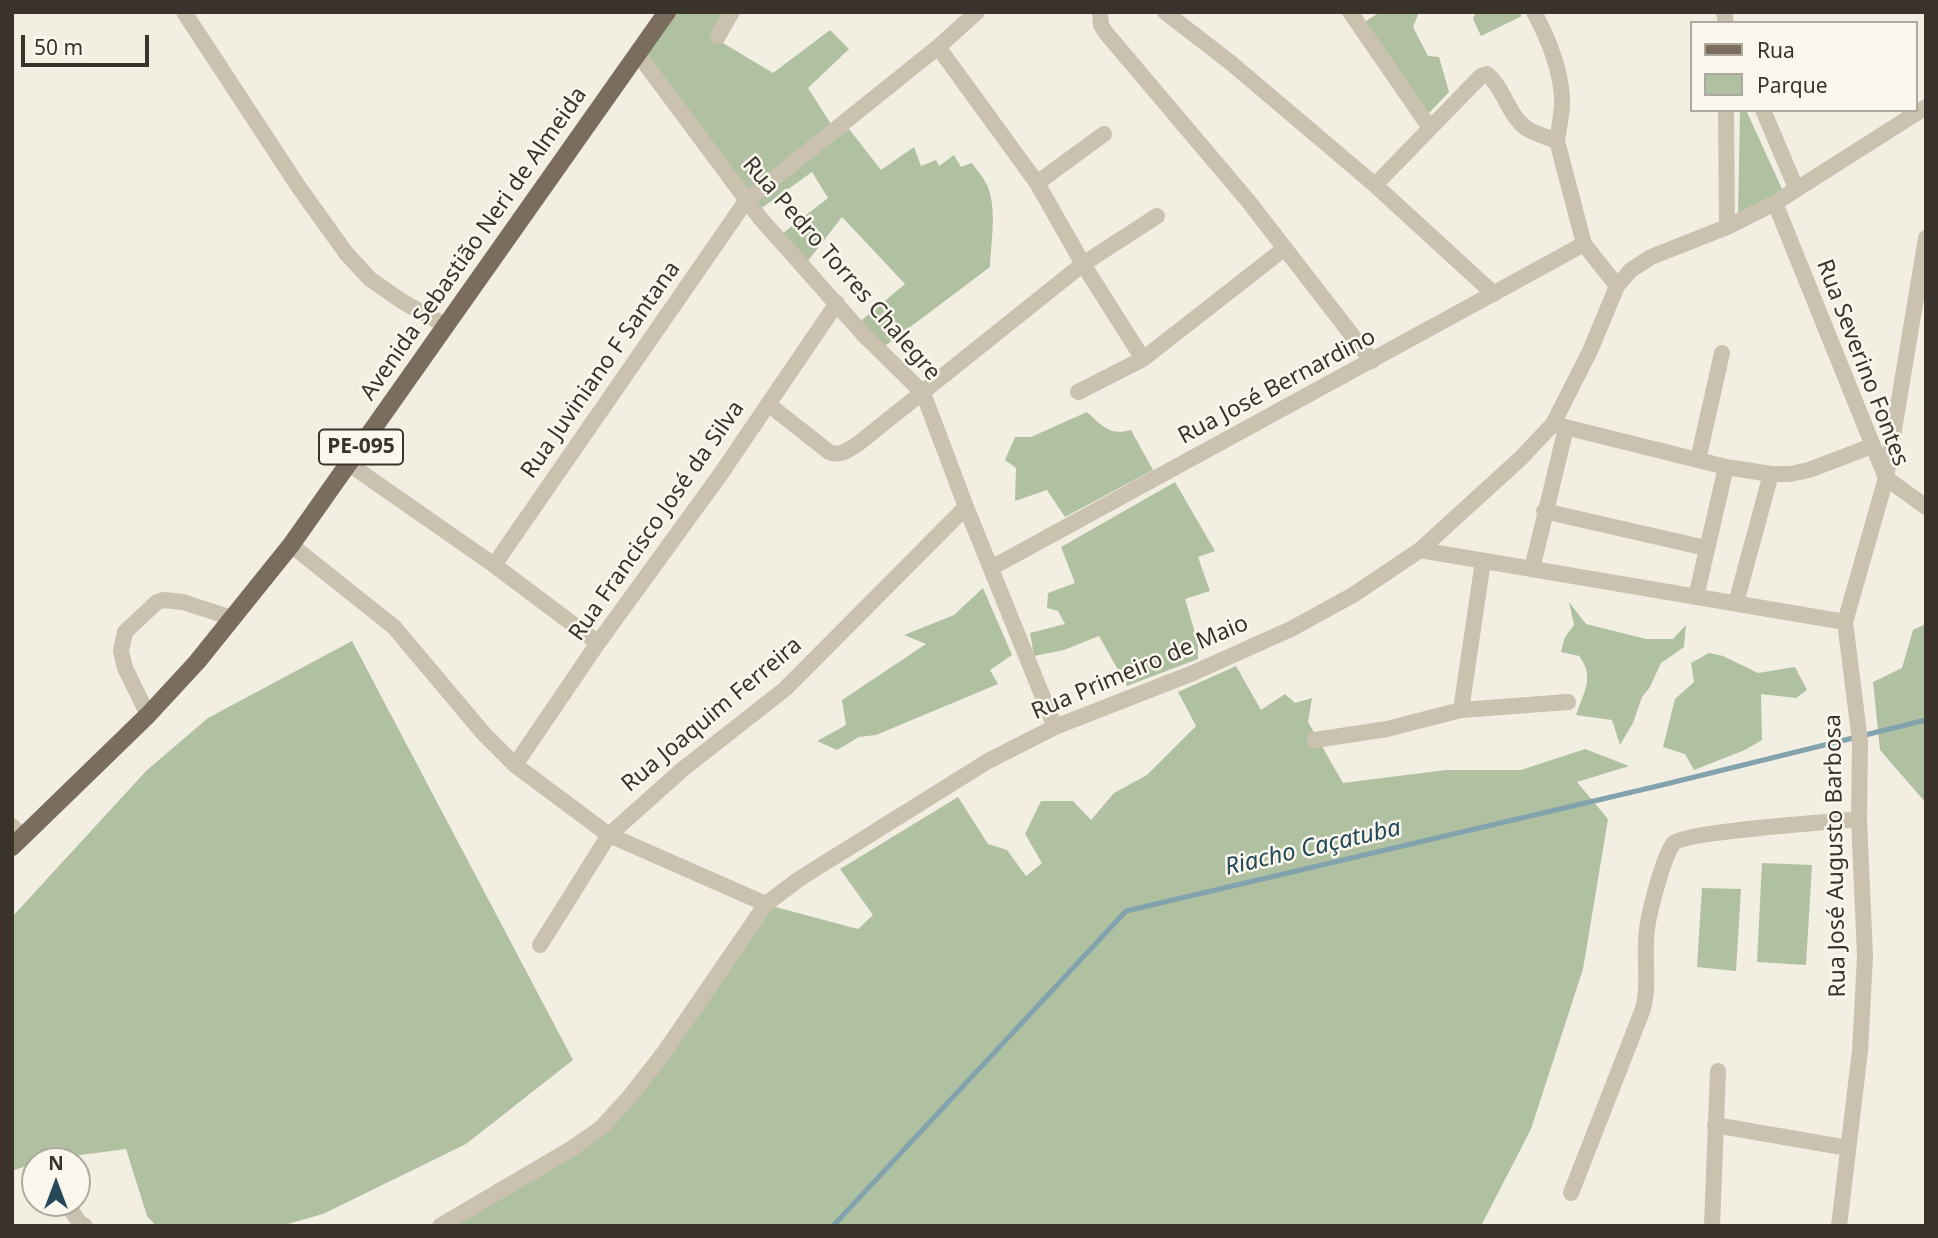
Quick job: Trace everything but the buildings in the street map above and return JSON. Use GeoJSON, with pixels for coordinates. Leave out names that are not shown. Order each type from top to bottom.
{"type":"FeatureCollection","features":[{"type":"Feature","properties":{"kind":"main road","name":"Avenida Sebastião Neri de Almeida"},"geometry":{"type":"LineString","coordinates":[[16,837],[148,715],[197,662],[291,545],[667,12]]}},
{"type":"Feature","properties":{"kind":"street"},"geometry":{"type":"LineString","coordinates":[[184,12],[298,186],[346,253],[370,279],[403,302],[445,325]]}},
{"type":"Feature","properties":{"kind":"street"},"geometry":{"type":"LineString","coordinates":[[718,36],[731,12]]}},
{"type":"Feature","properties":{"kind":"street","name":"Rua Juviniano F Santana"},"geometry":{"type":"LineString","coordinates":[[494,565],[746,201],[938,47],[977,12]]}},
{"type":"Feature","properties":{"kind":"street"},"geometry":{"type":"LineString","coordinates":[[1100,12],[1101,25],[1106,33],[1285,248],[1373,361]]}},
{"type":"Feature","properties":{"kind":"street"},"geometry":{"type":"LineString","coordinates":[[1165,12],[1375,185],[1494,294]]}},
{"type":"Feature","properties":{"kind":"street"},"geometry":{"type":"LineString","coordinates":[[1350,12],[1430,128]]}},
{"type":"Feature","properties":{"kind":"street"},"geometry":{"type":"LineString","coordinates":[[1534,12],[1552,50],[1558,74],[1562,98],[1557,141],[1584,244],[1617,286],[1640,263],[1727,227],[1774,203],[1926,107]]}},
{"type":"Feature","properties":{"kind":"street"},"geometry":{"type":"LineString","coordinates":[[938,47],[1037,183],[1083,264],[1143,359]]}},
{"type":"Feature","properties":{"kind":"street","name":"Rua Pedro Torres Chalegre"},"geometry":{"type":"LineString","coordinates":[[638,54],[746,201],[863,334],[923,393],[1031,672],[1055,727]]}},
{"type":"Feature","properties":{"kind":"street"},"geometry":{"type":"LineString","coordinates":[[1375,185],[1481,76],[1487,74],[1525,127],[1557,141]]}},
{"type":"Feature","properties":{"kind":"street"},"geometry":{"type":"LineString","coordinates":[[1726,112],[1727,227]]}},
{"type":"Feature","properties":{"kind":"street"},"geometry":{"type":"LineString","coordinates":[[1764,112],[1796,188]]}},
{"type":"Feature","properties":{"kind":"street"},"geometry":{"type":"LineString","coordinates":[[1037,183],[1104,134]]}},
{"type":"Feature","properties":{"kind":"street","name":"Rua Severino Fontes"},"geometry":{"type":"LineString","coordinates":[[1774,203],[1886,478],[1845,622]]}},
{"type":"Feature","properties":{"kind":"street"},"geometry":{"type":"LineString","coordinates":[[768,404],[829,452],[839,454],[859,443],[1083,264],[1157,216]]}},
{"type":"Feature","properties":{"kind":"street"},"geometry":{"type":"LineString","coordinates":[[1926,238],[1886,478],[1926,507]]}},
{"type":"Feature","properties":{"kind":"street","name":"Rua José Bernardino"},"geometry":{"type":"LineString","coordinates":[[991,568],[1584,244]]}},
{"type":"Feature","properties":{"kind":"street"},"geometry":{"type":"LineString","coordinates":[[1078,393],[1143,359],[1285,248]]}},
{"type":"Feature","properties":{"kind":"street","name":"Rua Primeiro de Maio"},"geometry":{"type":"LineString","coordinates":[[440,1226],[571,1149],[601,1128],[663,1055],[766,904],[799,878],[988,761],[1055,727],[1193,673],[1291,629],[1353,595],[1420,550],[1559,426],[1617,286]]}},
{"type":"Feature","properties":{"kind":"street","name":"Rua Francisco José da Silva"},"geometry":{"type":"LineString","coordinates":[[515,765],[598,643],[720,475],[837,303]]}},
{"type":"Feature","properties":{"kind":"street"},"geometry":{"type":"LineString","coordinates":[[1698,460],[1722,353]]}},
{"type":"Feature","properties":{"kind":"street"},"geometry":{"type":"LineString","coordinates":[[1532,569],[1559,426],[1726,467],[1771,474],[1809,470],[1872,446]]}},
{"type":"Feature","properties":{"kind":"street"},"geometry":{"type":"LineString","coordinates":[[349,464],[494,565],[598,643]]}},
{"type":"Feature","properties":{"kind":"street"},"geometry":{"type":"LineString","coordinates":[[1696,597],[1726,467]]}},
{"type":"Feature","properties":{"kind":"street"},"geometry":{"type":"LineString","coordinates":[[1736,603],[1771,474]]}},
{"type":"Feature","properties":{"kind":"street","name":"Rua Joaquim Ferreira"},"geometry":{"type":"LineString","coordinates":[[540,945],[609,835],[682,769],[785,689],[966,507]]}},
{"type":"Feature","properties":{"kind":"street"},"geometry":{"type":"LineString","coordinates":[[1545,511],[1706,548]]}},
{"type":"Feature","properties":{"kind":"street"},"geometry":{"type":"LineString","coordinates":[[291,545],[394,627],[484,734],[515,765],[609,835],[766,904]]}},
{"type":"Feature","properties":{"kind":"street"},"geometry":{"type":"LineString","coordinates":[[1420,550],[1845,622]]}},
{"type":"Feature","properties":{"kind":"street"},"geometry":{"type":"LineString","coordinates":[[1461,710],[1483,561]]}},
{"type":"Feature","properties":{"kind":"street"},"geometry":{"type":"LineString","coordinates":[[148,715],[125,668],[121,651],[125,632],[157,602],[164,600],[183,602],[232,618]]}},
{"type":"Feature","properties":{"kind":"street","name":"Rua José Augusto Barbosa"},"geometry":{"type":"LineString","coordinates":[[1839,1226],[1860,1051],[1865,956],[1859,819],[1860,741],[1845,622]]}},
{"type":"Feature","properties":{"kind":"street"},"geometry":{"type":"LineString","coordinates":[[1315,740],[1387,729],[1461,710],[1568,702]]}},
{"type":"Feature","properties":{"kind":"street"},"geometry":{"type":"LineString","coordinates":[[1571,1193],[1643,1009],[1647,988],[1644,950],[1647,927],[1673,843],[1679,839],[1717,832],[1859,819]]}},
{"type":"Feature","properties":{"kind":"street"},"geometry":{"type":"LineString","coordinates":[[1712,1226],[1718,1071]]}},
{"type":"Feature","properties":{"kind":"street"},"geometry":{"type":"LineString","coordinates":[[1714,1125],[1848,1148]]}},
{"type":"Feature","properties":{"kind":"green space"},"geometry":{"type":"Polygon","coordinates":[[[670,12],[741,12],[723,43],[773,73],[830,30],[849,49],[808,88],[834,129],[793,169],[849,129],[881,170],[914,147],[921,166],[936,160],[939,166],[954,155],[961,167],[972,163],[991,196],[993,227],[990,267],[881,349],[857,324],[905,284],[842,217],[804,266],[778,237],[828,198],[812,172],[756,212],[635,62],[670,12]]]}},
{"type":"Feature","properties":{"kind":"green space"},"geometry":{"type":"Polygon","coordinates":[[[1380,12],[1419,12],[1413,27],[1428,56],[1439,57],[1449,92],[1426,116],[1363,23],[1380,12]]]}},
{"type":"Feature","properties":{"kind":"green space"},"geometry":{"type":"Polygon","coordinates":[[[1476,12],[1519,12],[1522,16],[1481,36],[1473,19],[1476,12]]]}},
{"type":"Feature","properties":{"kind":"green space"},"geometry":{"type":"Polygon","coordinates":[[[1740,112],[1747,112],[1783,191],[1738,215],[1740,112]]]}},
{"type":"Feature","properties":{"kind":"green space"},"geometry":{"type":"Polygon","coordinates":[[[1087,412],[1112,431],[1131,430],[1153,470],[1065,517],[1047,490],[1015,501],[1016,468],[1005,460],[1015,437],[1031,437],[1087,412]]]}},
{"type":"Feature","properties":{"kind":"green space"},"geometry":{"type":"Polygon","coordinates":[[[1175,482],[1215,551],[1198,557],[1210,591],[1185,599],[1198,643],[1198,659],[1127,686],[1099,636],[1064,650],[1034,656],[1030,633],[1065,624],[1058,611],[1047,608],[1048,593],[1075,583],[1061,547],[1175,482]]]}},
{"type":"Feature","properties":{"kind":"green space"},"geometry":{"type":"Polygon","coordinates":[[[983,588],[1012,655],[990,670],[998,684],[876,735],[859,737],[837,750],[817,741],[846,725],[842,700],[926,644],[904,635],[954,615],[983,588]]]}},
{"type":"Feature","properties":{"kind":"green space"},"geometry":{"type":"Polygon","coordinates":[[[1569,602],[1586,624],[1646,639],[1673,639],[1686,625],[1684,647],[1661,663],[1620,745],[1612,720],[1576,715],[1587,678],[1579,656],[1561,652],[1565,637],[1574,625],[1569,602]]]}},
{"type":"Feature","properties":{"kind":"green space"},"geometry":{"type":"Polygon","coordinates":[[[1926,624],[1926,803],[1880,750],[1873,682],[1902,668],[1913,630],[1926,624]]]}},
{"type":"Feature","properties":{"kind":"green space"},"geometry":{"type":"Polygon","coordinates":[[[352,641],[573,1060],[466,1144],[323,1214],[280,1226],[156,1226],[147,1216],[126,1149],[91,1154],[91,1147],[21,1147],[21,1168],[12,1171],[12,917],[147,770],[208,718],[352,641]]]}},
{"type":"Feature","properties":{"kind":"green space"},"geometry":{"type":"Polygon","coordinates":[[[1709,653],[1723,656],[1758,673],[1795,667],[1807,690],[1796,698],[1761,694],[1762,740],[1745,750],[1694,770],[1685,754],[1663,747],[1675,699],[1694,682],[1691,663],[1709,653]]]}},
{"type":"Feature","properties":{"kind":"green space"},"geometry":{"type":"Polygon","coordinates":[[[1236,666],[1261,710],[1285,694],[1295,703],[1312,698],[1308,722],[1343,783],[1446,770],[1521,770],[1585,749],[1629,766],[1577,782],[1608,819],[1583,969],[1531,1129],[1481,1226],[445,1226],[597,1138],[764,904],[858,929],[873,915],[840,869],[958,797],[988,844],[1007,850],[1026,876],[1042,863],[1025,834],[1041,801],[1073,801],[1091,820],[1114,793],[1147,775],[1196,726],[1178,692],[1236,666]]]}},
{"type":"Feature","properties":{"kind":"green space"},"geometry":{"type":"Polygon","coordinates":[[[1762,863],[1812,865],[1806,965],[1757,962],[1762,863]]]}},
{"type":"Feature","properties":{"kind":"green space"},"geometry":{"type":"Polygon","coordinates":[[[1702,888],[1741,889],[1736,971],[1697,967],[1702,888]]]}},
{"type":"Feature","properties":{"kind":"waterway","name":"Riacho Caçatuba"},"geometry":{"type":"LineString","coordinates":[[833,1226],[1126,911],[1926,720]]}}]}
